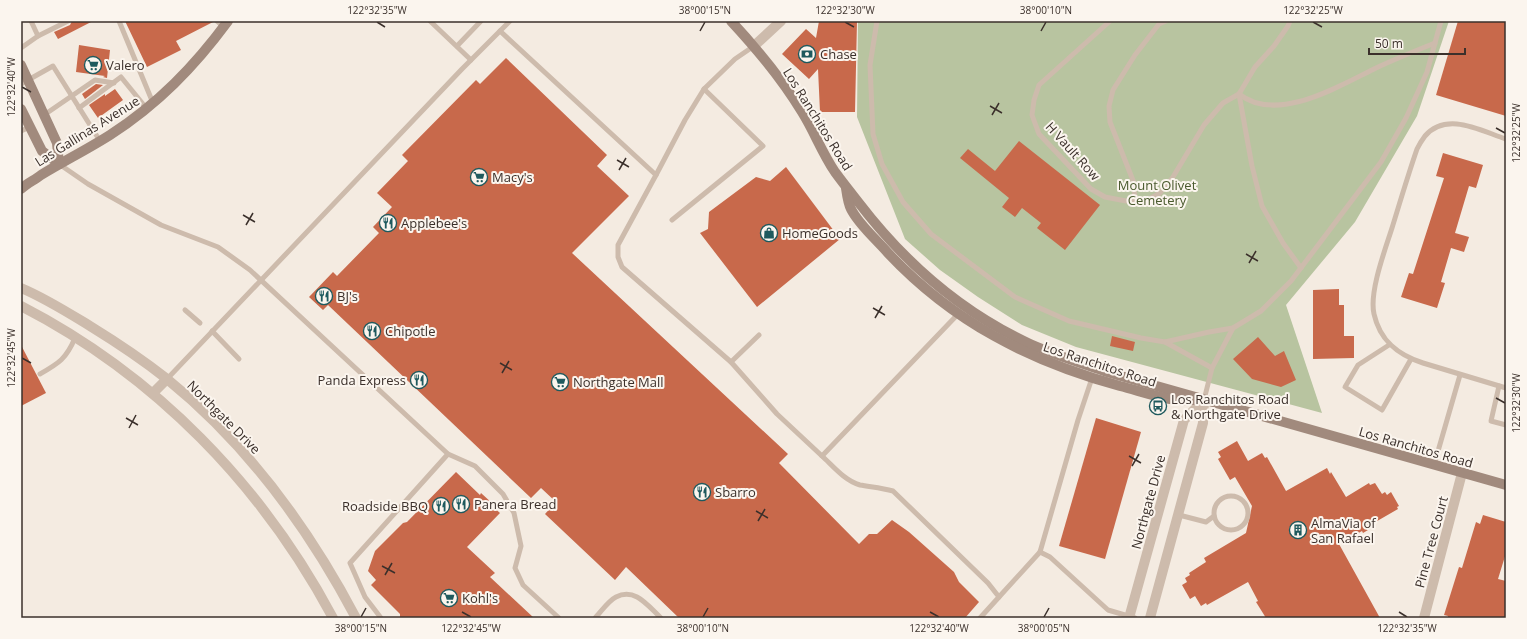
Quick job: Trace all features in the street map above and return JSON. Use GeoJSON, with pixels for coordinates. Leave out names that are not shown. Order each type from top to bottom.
{"type":"FeatureCollection","features":[{"type":"Feature","properties":{"kind":"main road"},"geometry":{"type":"LineString","coordinates":[[731,21],[754,46]]}},
{"type":"Feature","properties":{"kind":"main road","name":"Las Gallinas Avenue"},"geometry":{"type":"LineString","coordinates":[[21,189],[59,164],[100,141],[150,106],[180,79],[210,45],[223,23]]}},
{"type":"Feature","properties":{"kind":"main road","name":"Los Ranchitos Road"},"geometry":{"type":"LineString","coordinates":[[754,46],[802,111],[834,170],[874,223],[961,311],[990,335],[1060,367],[1092,378],[1171,399],[1204,400]]}},
{"type":"Feature","properties":{"kind":"main road"},"geometry":{"type":"LineString","coordinates":[[21,65],[25,82],[44,115],[56,143],[59,164]]}},
{"type":"Feature","properties":{"kind":"main road"},"geometry":{"type":"LineString","coordinates":[[21,109],[26,129],[42,151],[59,164]]}},
{"type":"Feature","properties":{"kind":"main road","name":"Los Ranchitos Road"},"geometry":{"type":"LineString","coordinates":[[961,311],[1065,358],[1107,372],[1506,486]]}},
{"type":"Feature","properties":{"kind":"street"},"geometry":{"type":"LineString","coordinates":[[754,46],[781,21]]}},
{"type":"Feature","properties":{"kind":"street","name":"Northgate Drive"},"geometry":{"type":"LineString","coordinates":[[21,288],[63,309],[109,338],[167,379],[228,437],[270,485],[313,544],[339,585],[356,618]]}},
{"type":"Feature","properties":{"kind":"street"},"geometry":{"type":"LineString","coordinates":[[21,306],[111,361],[153,393],[214,451],[254,498],[288,543],[333,618]]}},
{"type":"Feature","properties":{"kind":"street"},"geometry":{"type":"LineString","coordinates":[[153,393],[167,379]]}},
{"type":"Feature","properties":{"kind":"street"},"geometry":{"type":"LineString","coordinates":[[1150,618],[1203,423],[1204,400]]}},
{"type":"Feature","properties":{"kind":"street","name":"Northgate Drive"},"geometry":{"type":"LineString","coordinates":[[1131,618],[1184,420],[1204,400]]}},
{"type":"Feature","properties":{"kind":"street","name":"Pine Tree Court"},"geometry":{"type":"LineString","coordinates":[[1424,618],[1462,473]]}},
{"type":"Feature","properties":{"kind":"lane"},"geometry":{"type":"LineString","coordinates":[[31,21],[38,36]]}},
{"type":"Feature","properties":{"kind":"lane"},"geometry":{"type":"LineString","coordinates":[[21,48],[38,36],[68,21]]}},
{"type":"Feature","properties":{"kind":"lane"},"geometry":{"type":"LineString","coordinates":[[119,21],[150,106]]}},
{"type":"Feature","properties":{"kind":"lane"},"geometry":{"type":"LineString","coordinates":[[430,21],[471,60]]}},
{"type":"Feature","properties":{"kind":"lane"},"geometry":{"type":"LineString","coordinates":[[457,46],[481,21]]}},
{"type":"Feature","properties":{"kind":"lane"},"geometry":{"type":"LineString","coordinates":[[167,379],[510,21]]}},
{"type":"Feature","properties":{"kind":"lane"},"geometry":{"type":"LineString","coordinates":[[877,21],[870,65],[874,134],[882,164],[903,202],[931,234],[1015,296],[1068,321],[1165,342],[1212,368]]}},
{"type":"Feature","properties":{"kind":"lane","name":"H Vault Row"},"geometry":{"type":"LineString","coordinates":[[1110,21],[1039,86],[1034,100],[1032,115],[1039,134],[1091,189],[1105,197],[1126,201],[1146,201],[1160,193],[1173,177],[1204,125],[1223,103],[1239,94]]}},
{"type":"Feature","properties":{"kind":"lane"},"geometry":{"type":"LineString","coordinates":[[1135,201],[1134,182],[1110,122],[1109,106],[1113,90],[1135,55],[1160,24],[1166,21]]}},
{"type":"Feature","properties":{"kind":"lane"},"geometry":{"type":"LineString","coordinates":[[1290,21],[1274,46],[1255,67],[1239,94],[1252,166],[1262,206],[1283,243],[1301,268]]}},
{"type":"Feature","properties":{"kind":"lane"},"geometry":{"type":"LineString","coordinates":[[1165,342],[1233,328],[1261,311],[1291,281],[1381,162],[1406,118],[1427,72],[1441,21]]}},
{"type":"Feature","properties":{"kind":"lane"},"geometry":{"type":"LineString","coordinates":[[500,31],[656,175]]}},
{"type":"Feature","properties":{"kind":"lane"},"geometry":{"type":"LineString","coordinates":[[1239,94],[1248,100],[1264,105],[1283,105],[1301,101],[1338,87],[1377,67],[1435,43]]}},
{"type":"Feature","properties":{"kind":"lane"},"geometry":{"type":"LineString","coordinates":[[754,46],[735,59],[704,88],[685,120],[618,245],[618,257],[622,267],[731,362],[777,414],[844,476],[858,484],[882,487],[893,491],[988,583],[999,597]]}},
{"type":"Feature","properties":{"kind":"lane"},"geometry":{"type":"LineString","coordinates":[[25,82],[53,66],[100,141]]}},
{"type":"Feature","properties":{"kind":"lane"},"geometry":{"type":"LineString","coordinates":[[79,108],[121,77],[150,106]]}},
{"type":"Feature","properties":{"kind":"lane"},"geometry":{"type":"LineString","coordinates":[[44,115],[96,80],[114,83]]}},
{"type":"Feature","properties":{"kind":"lane"},"geometry":{"type":"LineString","coordinates":[[672,220],[763,146],[704,88]]}},
{"type":"Feature","properties":{"kind":"lane"},"geometry":{"type":"LineString","coordinates":[[1506,139],[1457,123],[1439,126],[1426,135],[1416,149],[1384,252],[1374,294],[1373,312],[1382,334],[1389,345],[1398,352],[1411,359],[1506,388]]}},
{"type":"Feature","properties":{"kind":"lane"},"geometry":{"type":"LineString","coordinates":[[59,164],[88,184],[161,225],[218,247],[250,270],[448,454],[475,466],[503,494],[514,513],[522,546],[515,568],[523,585],[559,618]]}},
{"type":"Feature","properties":{"kind":"lane"},"geometry":{"type":"LineString","coordinates":[[185,310],[200,323]]}},
{"type":"Feature","properties":{"kind":"lane"},"geometry":{"type":"LineString","coordinates":[[822,456],[961,311]]}},
{"type":"Feature","properties":{"kind":"lane"},"geometry":{"type":"LineString","coordinates":[[1204,400],[1212,368],[1233,328]]}},
{"type":"Feature","properties":{"kind":"lane"},"geometry":{"type":"LineString","coordinates":[[212,331],[239,359]]}},
{"type":"Feature","properties":{"kind":"lane"},"geometry":{"type":"LineString","coordinates":[[731,362],[759,335]]}},
{"type":"Feature","properties":{"kind":"lane"},"geometry":{"type":"LineString","coordinates":[[40,374],[59,362],[69,352],[75,338]]}},
{"type":"Feature","properties":{"kind":"lane"},"geometry":{"type":"LineString","coordinates":[[1389,345],[1358,365],[1345,387],[1382,410],[1411,359]]}},
{"type":"Feature","properties":{"kind":"lane"},"geometry":{"type":"LineString","coordinates":[[1434,465],[1460,375]]}},
{"type":"Feature","properties":{"kind":"lane"},"geometry":{"type":"LineString","coordinates":[[980,618],[1040,552],[1078,420],[1092,378]]}},
{"type":"Feature","properties":{"kind":"lane"},"geometry":{"type":"LineString","coordinates":[[1499,386],[1491,421],[1506,425]]}},
{"type":"Feature","properties":{"kind":"lane"},"geometry":{"type":"LineString","coordinates":[[381,618],[365,597],[350,563],[448,454]]}},
{"type":"Feature","properties":{"kind":"lane"},"geometry":{"type":"LineString","coordinates":[[1179,515],[1206,522],[1214,516],[1215,506],[1218,501],[1228,496],[1234,496],[1244,502],[1248,512],[1245,523],[1235,530],[1230,530],[1219,526],[1214,516]]}},
{"type":"Feature","properties":{"kind":"lane"},"geometry":{"type":"LineString","coordinates":[[1040,552],[1050,557],[1108,610],[1131,618]]}},
{"type":"Feature","properties":{"kind":"lane"},"geometry":{"type":"LineString","coordinates":[[596,618],[615,598],[626,594],[639,597],[661,618]]}},
{"type":"Feature","properties":{"kind":"green space","name":"Mount Olivet Cemetery"},"geometry":{"type":"Polygon","coordinates":[[[858,21],[1449,21],[1417,116],[1355,222],[1286,305],[1322,413],[1076,347],[1022,325],[978,297],[940,270],[905,239],[857,117],[858,21]]]}},
{"type":"Feature","properties":{"kind":"building"},"geometry":{"type":"Polygon","coordinates":[[[72,21],[93,21],[58,39],[54,32],[70,25],[72,21]]]}},
{"type":"Feature","properties":{"kind":"building"},"geometry":{"type":"Polygon","coordinates":[[[125,21],[213,22],[176,41],[181,50],[147,67],[125,21]]]}},
{"type":"Feature","properties":{"kind":"building"},"geometry":{"type":"Polygon","coordinates":[[[819,21],[857,21],[855,112],[820,112],[818,69],[809,79],[782,54],[806,29],[816,38],[819,21]]]}},
{"type":"Feature","properties":{"kind":"building"},"geometry":{"type":"Polygon","coordinates":[[[1458,21],[1506,21],[1506,116],[1436,95],[1458,21]]]}},
{"type":"Feature","properties":{"kind":"building","name":"Valero"},"geometry":{"type":"Polygon","coordinates":[[[79,45],[110,50],[107,78],[103,77],[105,76],[76,72],[79,45]]]}},
{"type":"Feature","properties":{"kind":"building","name":"Northgate Mall"},"geometry":{"type":"Polygon","coordinates":[[[506,58],[607,155],[597,166],[629,196],[572,253],[788,454],[779,463],[859,544],[869,534],[877,534],[892,520],[909,532],[954,572],[959,582],[979,602],[965,618],[679,618],[626,567],[615,580],[545,514],[556,502],[541,488],[531,498],[328,305],[323,310],[309,297],[333,272],[337,276],[379,233],[373,227],[392,207],[377,193],[408,161],[402,155],[476,80],[480,84],[506,58]]]}},
{"type":"Feature","properties":{"kind":"building"},"geometry":{"type":"Polygon","coordinates":[[[96,84],[103,85],[85,99],[82,94],[96,84]]]}},
{"type":"Feature","properties":{"kind":"building","name":"Valero"},"geometry":{"type":"Polygon","coordinates":[[[115,89],[123,100],[98,118],[89,105],[115,89]]]}},
{"type":"Feature","properties":{"kind":"building"},"geometry":{"type":"Polygon","coordinates":[[[1019,141],[1100,205],[1065,250],[1037,228],[1041,223],[1022,208],[1015,217],[1002,207],[1009,198],[960,158],[968,149],[995,171],[1019,141]]]}},
{"type":"Feature","properties":{"kind":"building"},"geometry":{"type":"Polygon","coordinates":[[[1443,153],[1483,165],[1476,188],[1469,186],[1455,233],[1469,237],[1464,252],[1451,248],[1441,282],[1445,283],[1437,308],[1401,297],[1409,273],[1413,274],[1444,178],[1436,176],[1443,153]]]}},
{"type":"Feature","properties":{"kind":"building"},"geometry":{"type":"Polygon","coordinates":[[[786,167],[840,239],[757,307],[700,233],[708,229],[709,212],[756,177],[770,181],[786,167]]]}},
{"type":"Feature","properties":{"kind":"building"},"geometry":{"type":"Polygon","coordinates":[[[1339,289],[1339,305],[1344,305],[1344,336],[1354,336],[1354,358],[1313,359],[1313,290],[1339,289]]]}},
{"type":"Feature","properties":{"kind":"building"},"geometry":{"type":"Polygon","coordinates":[[[1112,336],[1135,342],[1133,351],[1110,346],[1112,336]]]}},
{"type":"Feature","properties":{"kind":"building"},"geometry":{"type":"Polygon","coordinates":[[[1258,337],[1275,356],[1284,351],[1296,380],[1281,387],[1252,379],[1233,359],[1258,337]]]}},
{"type":"Feature","properties":{"kind":"building"},"geometry":{"type":"Polygon","coordinates":[[[21,345],[46,393],[21,406],[21,345]]]}},
{"type":"Feature","properties":{"kind":"building"},"geometry":{"type":"Polygon","coordinates":[[[1096,418],[1141,432],[1105,559],[1059,546],[1096,418]]]}},
{"type":"Feature","properties":{"kind":"building","name":"AlmaVia of San Rafael"},"geometry":{"type":"Polygon","coordinates":[[[1237,441],[1248,461],[1262,453],[1265,458],[1267,457],[1286,491],[1327,468],[1346,497],[1369,483],[1370,485],[1375,483],[1382,494],[1385,492],[1387,495],[1391,492],[1399,506],[1397,507],[1398,509],[1372,524],[1373,527],[1363,533],[1362,531],[1339,544],[1380,618],[1266,618],[1256,602],[1258,601],[1248,582],[1207,605],[1206,603],[1201,606],[1195,596],[1190,599],[1182,585],[1187,582],[1185,578],[1190,575],[1189,573],[1206,562],[1204,558],[1246,533],[1252,506],[1235,477],[1230,480],[1218,459],[1221,457],[1218,452],[1237,441]]]}},
{"type":"Feature","properties":{"kind":"building"},"geometry":{"type":"Polygon","coordinates":[[[456,472],[480,495],[481,493],[493,504],[491,505],[500,513],[467,547],[495,573],[490,577],[534,618],[400,618],[400,614],[371,585],[376,580],[368,571],[375,551],[403,523],[407,522],[456,472]]]}},
{"type":"Feature","properties":{"kind":"building"},"geometry":{"type":"Polygon","coordinates":[[[1483,515],[1506,522],[1506,553],[1498,579],[1506,581],[1506,618],[1448,618],[1448,616],[1444,615],[1459,567],[1462,568],[1476,522],[1480,524],[1483,515]]]}},
{"type":"Feature","properties":{"kind":"place","name":"Chase"},"geometry":{"type":"Point","coordinates":[807,54]}},
{"type":"Feature","properties":{"kind":"place","name":"Valero"},"geometry":{"type":"Point","coordinates":[93,65]}},
{"type":"Feature","properties":{"kind":"place","name":"Macy's"},"geometry":{"type":"Point","coordinates":[479,177]}},
{"type":"Feature","properties":{"kind":"place","name":"Applebee's"},"geometry":{"type":"Point","coordinates":[388,223]}},
{"type":"Feature","properties":{"kind":"place","name":"HomeGoods"},"geometry":{"type":"Point","coordinates":[769,233]}},
{"type":"Feature","properties":{"kind":"place","name":"BJ's"},"geometry":{"type":"Point","coordinates":[324,296]}},
{"type":"Feature","properties":{"kind":"place","name":"Chipotle"},"geometry":{"type":"Point","coordinates":[372,331]}},
{"type":"Feature","properties":{"kind":"place","name":"Panda Express"},"geometry":{"type":"Point","coordinates":[419,380]}},
{"type":"Feature","properties":{"kind":"place","name":"Northgate Mall"},"geometry":{"type":"Point","coordinates":[560,382]}},
{"type":"Feature","properties":{"kind":"place","name":"Los Ranchitos Road & Northgate Drive"},"geometry":{"type":"Point","coordinates":[1158,406]}},
{"type":"Feature","properties":{"kind":"place","name":"Sbarro"},"geometry":{"type":"Point","coordinates":[702,492]}},
{"type":"Feature","properties":{"kind":"place","name":"Panera Bread"},"geometry":{"type":"Point","coordinates":[461,504]}},
{"type":"Feature","properties":{"kind":"place","name":"Roadside BBQ"},"geometry":{"type":"Point","coordinates":[441,506]}},
{"type":"Feature","properties":{"kind":"place","name":"AlmaVia of San Rafael"},"geometry":{"type":"Point","coordinates":[1298,530]}},
{"type":"Feature","properties":{"kind":"place","name":"Kohl's"},"geometry":{"type":"Point","coordinates":[449,598]}}]}
